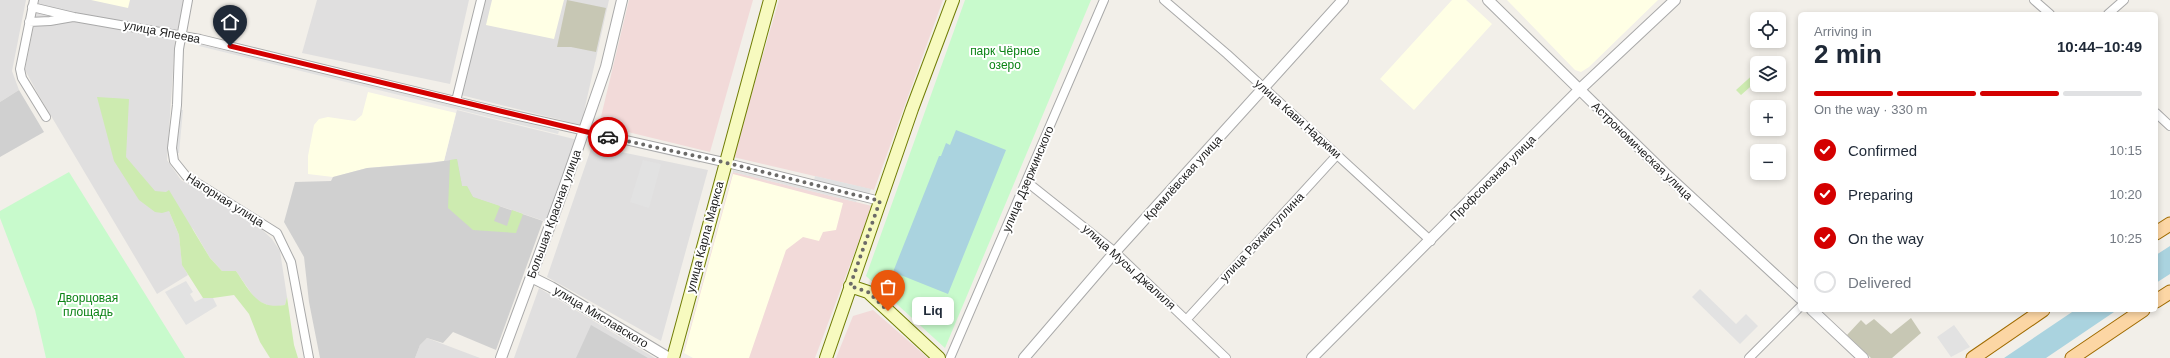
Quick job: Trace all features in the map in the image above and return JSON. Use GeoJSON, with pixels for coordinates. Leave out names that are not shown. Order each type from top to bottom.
{"type":"FeatureCollection","features":[{"type":"Feature","properties":{"kind":"main road","name":"улица Карла Маркса"},"geometry":{"type":"LineString","coordinates":[[669,358],[722,162],[763,0]]}},
{"type":"Feature","properties":{"kind":"main road","name":"улица Карла Маркса"},"geometry":{"type":"LineString","coordinates":[[722,162],[770,0]]}},
{"type":"Feature","properties":{"kind":"main road"},"geometry":{"type":"LineString","coordinates":[[826,358],[880,201],[953,0]]}},
{"type":"Feature","properties":{"kind":"main road"},"geometry":{"type":"LineString","coordinates":[[2158,232],[2170,224]]}},
{"type":"Feature","properties":{"kind":"main road"},"geometry":{"type":"LineString","coordinates":[[850,286],[868,292],[940,358]]}},
{"type":"Feature","properties":{"kind":"main road"},"geometry":{"type":"LineString","coordinates":[[2158,300],[2170,292]]}},
{"type":"Feature","properties":{"kind":"main road"},"geometry":{"type":"LineString","coordinates":[[1973,358],[2040,312]]}},
{"type":"Feature","properties":{"kind":"main road"},"geometry":{"type":"LineString","coordinates":[[2072,358],[2140,312]]}},
{"type":"Feature","properties":{"kind":"street","name":"Нагорная улица"},"geometry":{"type":"LineString","coordinates":[[188,0],[181,35],[177,105],[172,148],[177,167],[186,176],[277,233],[292,262],[309,358]]}},
{"type":"Feature","properties":{"kind":"street"},"geometry":{"type":"LineString","coordinates":[[456,101],[481,0]]}},
{"type":"Feature","properties":{"kind":"street","name":"Большая Красная улица"},"geometry":{"type":"LineString","coordinates":[[501,358],[532,277],[606,67],[622,0]]}},
{"type":"Feature","properties":{"kind":"street","name":"улица Дзержинского"},"geometry":{"type":"LineString","coordinates":[[950,358],[1028,182],[1104,0]]}},
{"type":"Feature","properties":{"kind":"street","name":"улица Кави Наджми"},"geometry":{"type":"LineString","coordinates":[[1164,0],[1431,241]]}},
{"type":"Feature","properties":{"kind":"street","name":"Кремлёвская улица"},"geometry":{"type":"LineString","coordinates":[[1024,358],[1115,252],[1343,0]]}},
{"type":"Feature","properties":{"kind":"street","name":"Астрономическая улица"},"geometry":{"type":"LineString","coordinates":[[1488,0],[1579,90],[1798,296]]}},
{"type":"Feature","properties":{"kind":"street","name":"Профсоюзная улица"},"geometry":{"type":"LineString","coordinates":[[1312,358],[1431,241],[1579,90],[1675,0]]}},
{"type":"Feature","properties":{"kind":"street"},"geometry":{"type":"LineString","coordinates":[[2034,0],[2048,12]]}},
{"type":"Feature","properties":{"kind":"street"},"geometry":{"type":"LineString","coordinates":[[2110,12],[2124,0]]}},
{"type":"Feature","properties":{"kind":"street","name":"улица Япеева"},"geometry":{"type":"LineString","coordinates":[[33,3],[74,16],[181,35],[456,101],[722,162],[880,201]]}},
{"type":"Feature","properties":{"kind":"street"},"geometry":{"type":"LineString","coordinates":[[33,3],[20,69],[22,78],[46,117]]}},
{"type":"Feature","properties":{"kind":"street","name":"улица Япеева"},"geometry":{"type":"LineString","coordinates":[[29,22],[50,21],[74,16]]}},
{"type":"Feature","properties":{"kind":"street"},"geometry":{"type":"LineString","coordinates":[[2158,115],[2170,126]]}},
{"type":"Feature","properties":{"kind":"street","name":"улица Рахматуллина"},"geometry":{"type":"LineString","coordinates":[[1187,319],[1337,155]]}},
{"type":"Feature","properties":{"kind":"street","name":"улица Мусы Джалиля"},"geometry":{"type":"LineString","coordinates":[[1028,182],[1115,252],[1187,319],[1226,358]]}},
{"type":"Feature","properties":{"kind":"street","name":"улица Миславского"},"geometry":{"type":"LineString","coordinates":[[532,277],[669,358]]}},
{"type":"Feature","properties":{"kind":"street"},"geometry":{"type":"LineString","coordinates":[[1749,358],[1798,310]]}},
{"type":"Feature","properties":{"kind":"street"},"geometry":{"type":"LineString","coordinates":[[1814,312],[1863,358]]}},
{"type":"Feature","properties":{"kind":"shaded area"},"geometry":{"type":"Polygon","coordinates":[[[0,0],[26,0],[12,71],[19,90],[0,102],[0,0]]]}},
{"type":"Feature","properties":{"kind":"shaded area"},"geometry":{"type":"Polygon","coordinates":[[[39,0],[184,0],[175,41],[167,160],[181,180],[257,225],[272,239],[280,251],[287,297],[285,305],[272,307],[256,300],[236,271],[222,271],[210,258],[193,229],[169,211],[179,235],[182,264],[188,275],[157,294],[25,70],[39,0]]]}},
{"type":"Feature","properties":{"kind":"shaded area"},"geometry":{"type":"Polygon","coordinates":[[[91,0],[130,0],[128,8],[91,0]]]}},
{"type":"Feature","properties":{"kind":"shaded area"},"geometry":{"type":"Polygon","coordinates":[[[317,0],[469,0],[450,84],[302,53],[317,0]]]}},
{"type":"Feature","properties":{"kind":"shaded area"},"geometry":{"type":"Polygon","coordinates":[[[481,0],[486,0],[464,92],[459,90],[481,0]]]}},
{"type":"Feature","properties":{"kind":"shaded area"},"geometry":{"type":"Polygon","coordinates":[[[484,0],[609,0],[581,125],[461,95],[484,0]]]}},
{"type":"Feature","properties":{"kind":"shaded area"},"geometry":{"type":"Polygon","coordinates":[[[492,0],[564,0],[554,39],[486,25],[492,0]]]}},
{"type":"Feature","properties":{"kind":"shaded area"},"geometry":{"type":"Polygon","coordinates":[[[567,0],[606,8],[596,52],[571,47],[557,47],[567,0]]]}},
{"type":"Feature","properties":{"kind":"shaded area"},"geometry":{"type":"Polygon","coordinates":[[[629,0],[753,0],[710,152],[599,125],[629,0]]]}},
{"type":"Feature","properties":{"kind":"shaded area"},"geometry":{"type":"Polygon","coordinates":[[[779,0],[943,0],[874,190],[733,157],[779,0]]]}},
{"type":"Feature","properties":{"kind":"shaded area"},"geometry":{"type":"Polygon","coordinates":[[[1099,0],[1102,0],[1026,172],[1099,0]]]}},
{"type":"Feature","properties":{"kind":"shaded area"},"geometry":{"type":"Polygon","coordinates":[[[1452,0],[1466,0],[1492,24],[1414,110],[1380,79],[1452,0]]]}},
{"type":"Feature","properties":{"kind":"shaded area"},"geometry":{"type":"Polygon","coordinates":[[[1507,0],[1658,0],[1589,67],[1581,72],[1575,70],[1507,0]]]}},
{"type":"Feature","properties":{"kind":"shaded area"},"geometry":{"type":"Polygon","coordinates":[[[199,44],[559,131],[558,134],[199,46],[199,44]]]}},
{"type":"Feature","properties":{"kind":"shaded area"},"geometry":{"type":"Polygon","coordinates":[[[19,90],[44,132],[0,157],[0,102],[19,90]]]}},
{"type":"Feature","properties":{"kind":"shaded area"},"geometry":{"type":"Polygon","coordinates":[[[368,92],[456,113],[444,161],[367,168],[333,177],[308,174],[308,156],[314,125],[319,119],[328,117],[355,121],[362,115],[368,92]]]}},
{"type":"Feature","properties":{"kind":"shaded area"},"geometry":{"type":"Polygon","coordinates":[[[175,109],[183,110],[179,153],[172,153],[175,109]]]}},
{"type":"Feature","properties":{"kind":"shaded area"},"geometry":{"type":"Polygon","coordinates":[[[457,110],[574,139],[576,142],[547,222],[473,197],[467,186],[462,187],[457,159],[444,161],[457,110]]]}},
{"type":"Feature","properties":{"kind":"shaded area"},"geometry":{"type":"Polygon","coordinates":[[[618,139],[701,157],[700,163],[617,143],[618,139]]]}},
{"type":"Feature","properties":{"kind":"shaded area"},"geometry":{"type":"Polygon","coordinates":[[[592,146],[708,170],[661,341],[547,277],[592,146]]]}},
{"type":"Feature","properties":{"kind":"shaded area"},"geometry":{"type":"Polygon","coordinates":[[[457,159],[462,186],[467,186],[473,197],[543,221],[496,350],[453,332],[443,343],[427,338],[420,345],[415,358],[320,358],[309,302],[304,257],[284,222],[295,182],[331,181],[333,177],[367,168],[430,163],[457,159]]]}},
{"type":"Feature","properties":{"kind":"shaded area"},"geometry":{"type":"Polygon","coordinates":[[[643,160],[661,164],[649,208],[630,202],[643,160]]]}},
{"type":"Feature","properties":{"kind":"shaded area"},"geometry":{"type":"Polygon","coordinates":[[[733,170],[857,200],[856,202],[733,172],[733,170]]]}},
{"type":"Feature","properties":{"kind":"shaded area"},"geometry":{"type":"Polygon","coordinates":[[[733,172],[872,206],[815,358],[695,358],[684,351],[733,172]]]}},
{"type":"Feature","properties":{"kind":"shaded area"},"geometry":{"type":"Polygon","coordinates":[[[733,174],[843,203],[836,230],[823,232],[819,241],[803,237],[786,250],[749,358],[693,358],[684,353],[733,174]]]}},
{"type":"Feature","properties":{"kind":"shaded area"},"geometry":{"type":"Polygon","coordinates":[[[815,176],[871,189],[869,194],[814,181],[815,176]]]}},
{"type":"Feature","properties":{"kind":"shaded area"},"geometry":{"type":"Polygon","coordinates":[[[186,281],[193,292],[190,294],[195,302],[203,298],[213,298],[217,306],[186,325],[165,292],[186,281]]]}},
{"type":"Feature","properties":{"kind":"shaded area"},"geometry":{"type":"Polygon","coordinates":[[[539,288],[655,358],[514,358],[539,288]]]}},
{"type":"Feature","properties":{"kind":"shaded area"},"geometry":{"type":"Polygon","coordinates":[[[1700,289],[1736,324],[1746,314],[1758,326],[1740,344],[1692,297],[1700,289]]]}},
{"type":"Feature","properties":{"kind":"shaded area"},"geometry":{"type":"Polygon","coordinates":[[[552,292],[641,345],[640,347],[550,294],[552,292]]]}},
{"type":"Feature","properties":{"kind":"shaded area"},"geometry":{"type":"Polygon","coordinates":[[[873,310],[928,358],[836,358],[853,316],[873,310]]]}},
{"type":"Feature","properties":{"kind":"shaded area"},"geometry":{"type":"Polygon","coordinates":[[[1911,318],[1921,333],[1892,358],[1871,358],[1847,335],[1861,320],[1866,325],[1874,319],[1891,334],[1911,318]]]}},
{"type":"Feature","properties":{"kind":"shaded area"},"geometry":{"type":"Polygon","coordinates":[[[591,325],[648,358],[576,358],[591,325]]]}},
{"type":"Feature","properties":{"kind":"shaded area"},"geometry":{"type":"Polygon","coordinates":[[[1954,325],[1970,347],[1951,357],[1937,337],[1954,325]]]}},
{"type":"Feature","properties":{"kind":"shaded area"},"geometry":{"type":"Polygon","coordinates":[[[427,338],[480,358],[415,358],[420,345],[427,338]]]}},
{"type":"Feature","properties":{"kind":"green space","name":"парк Чёрное озеро"},"geometry":{"type":"Polygon","coordinates":[[[965,0],[1091,0],[945,348],[866,276],[965,0]]]}},
{"type":"Feature","properties":{"kind":"green space"},"geometry":{"type":"Polygon","coordinates":[[[1750,77],[1750,87],[1741,95],[1736,90],[1750,77]]]}},
{"type":"Feature","properties":{"kind":"green space"},"geometry":{"type":"Polygon","coordinates":[[[97,97],[129,99],[126,157],[155,191],[166,192],[169,190],[210,258],[222,271],[236,271],[250,292],[261,302],[268,305],[285,305],[287,297],[294,345],[298,358],[270,358],[260,342],[249,314],[234,295],[203,298],[182,265],[179,235],[169,211],[162,213],[155,212],[139,200],[114,161],[97,97]]]}},
{"type":"Feature","properties":{"kind":"green space"},"geometry":{"type":"Polygon","coordinates":[[[457,159],[462,186],[467,186],[473,197],[500,206],[494,221],[507,226],[512,210],[523,214],[516,233],[473,230],[448,208],[450,160],[457,159]]]}},
{"type":"Feature","properties":{"kind":"green space","name":"Дворцовая площадь"},"geometry":{"type":"Polygon","coordinates":[[[69,172],[185,358],[46,358],[35,310],[0,218],[0,211],[69,172]]]}},
{"type":"Feature","properties":{"kind":"water"},"geometry":{"type":"Polygon","coordinates":[[[956,130],[1006,150],[948,294],[893,272],[939,156],[941,156],[946,143],[950,145],[956,130]]]}},
{"type":"Feature","properties":{"kind":"water"},"geometry":{"type":"Polygon","coordinates":[[[2170,246],[2170,274],[2158,282],[2158,254],[2170,246]]]}},
{"type":"Feature","properties":{"kind":"water"},"geometry":{"type":"Polygon","coordinates":[[[2072,312],[2114,312],[2046,358],[2004,358],[2072,312]]]}},
{"type":"Feature","properties":{"kind":"way so far"},"geometry":{"type":"LineString","coordinates":[[608,137],[719,161],[880,201],[850,286],[868,292],[888,311]]}},
{"type":"Feature","properties":{"kind":"place","name":"Liq"},"geometry":{"type":"Point","coordinates":[888,311]}},
{"type":"Feature","properties":{"kind":"route"},"geometry":{"type":"LineString","coordinates":[[230,46],[608,137]]}}]}
